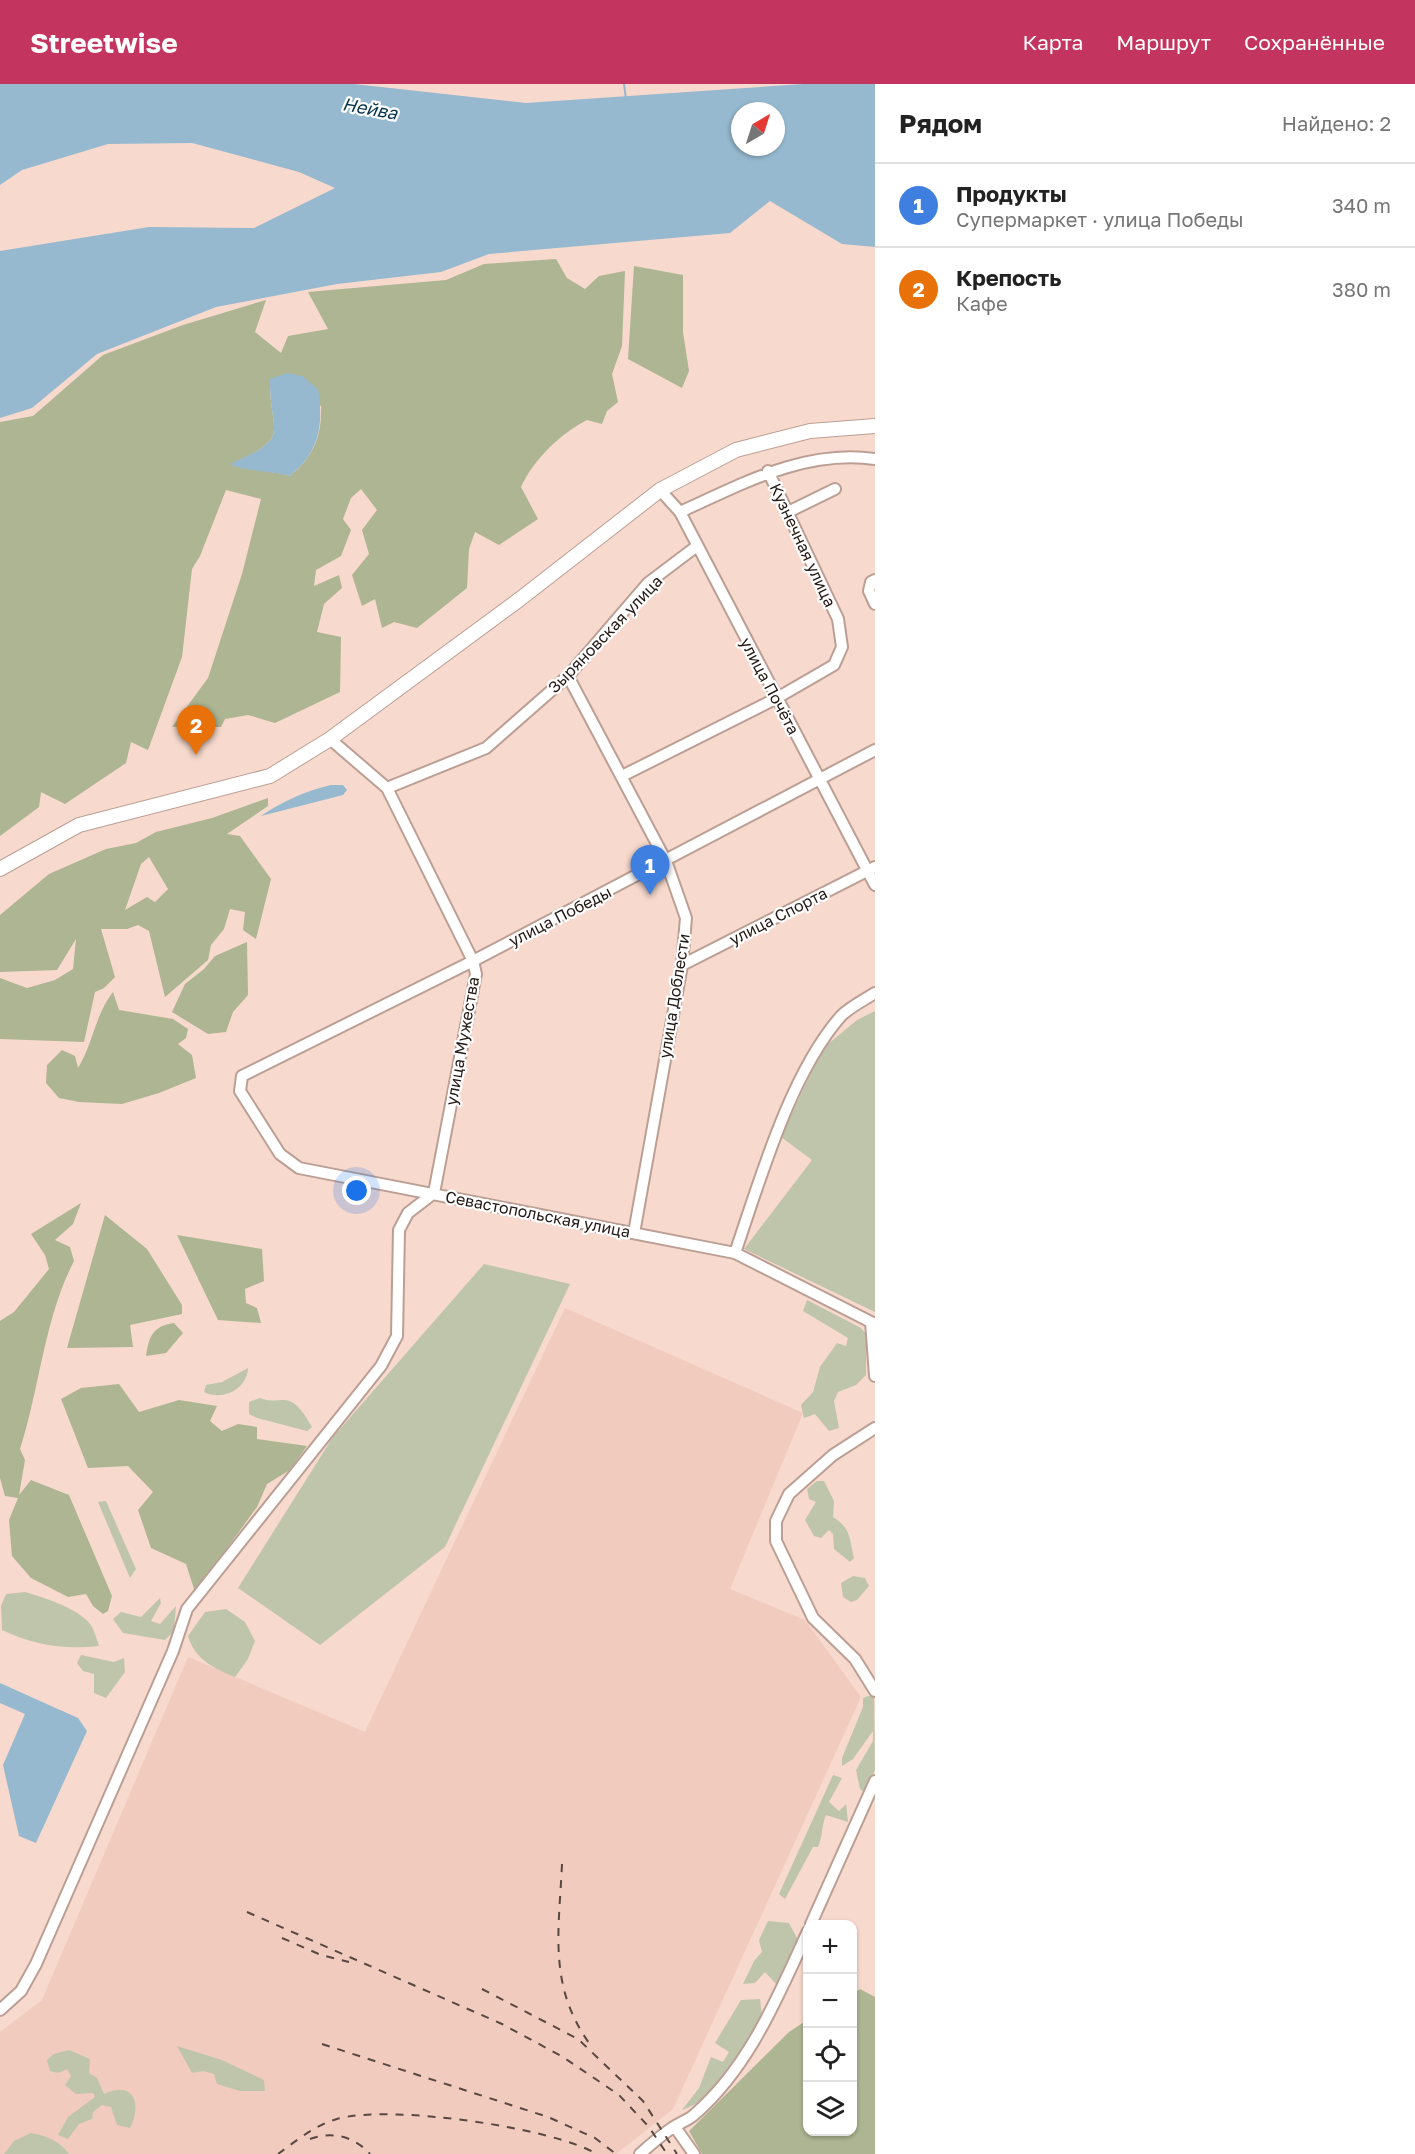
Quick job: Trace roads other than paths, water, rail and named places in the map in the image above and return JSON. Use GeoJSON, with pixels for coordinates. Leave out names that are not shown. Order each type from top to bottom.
{"type":"FeatureCollection","features":[{"type":"Feature","properties":{"kind":"main road"},"geometry":{"type":"LineString","coordinates":[[0,869],[79,825],[270,776],[330,739],[520,599],[660,490],[736,450],[810,431],[875,426]]}},
{"type":"Feature","properties":{"kind":"street"},"geometry":{"type":"LineString","coordinates":[[680,512],[768,471],[822,458],[875,459]]}},
{"type":"Feature","properties":{"kind":"street","name":"Кузнечная улица"},"geometry":{"type":"LineString","coordinates":[[622,776],[777,698],[834,665],[842,647],[838,619],[768,471]]}},
{"type":"Feature","properties":{"kind":"street"},"geometry":{"type":"LineString","coordinates":[[788,512],[835,489]]}},
{"type":"Feature","properties":{"kind":"street","name":"улица Почёта"},"geometry":{"type":"LineString","coordinates":[[660,490],[680,512],[819,779],[871,869],[875,885]]}},
{"type":"Feature","properties":{"kind":"street","name":"Зыряновская улица"},"geometry":{"type":"LineString","coordinates":[[387,788],[486,748],[568,676],[648,583],[697,546]]}},
{"type":"Feature","properties":{"kind":"street"},"geometry":{"type":"LineString","coordinates":[[875,580],[871,582],[869,591],[875,604]]}},
{"type":"Feature","properties":{"kind":"street","name":"улица Доблести"},"geometry":{"type":"LineString","coordinates":[[568,676],[666,861],[686,918],[682,965],[634,1233]]}},
{"type":"Feature","properties":{"kind":"street","name":"улица Мужества"},"geometry":{"type":"LineString","coordinates":[[330,739],[387,788],[473,961],[476,974],[434,1193]]}},
{"type":"Feature","properties":{"kind":"street","name":"улица Победы"},"geometry":{"type":"LineString","coordinates":[[242,1076],[473,961],[875,750]]}},
{"type":"Feature","properties":{"kind":"street","name":"улица Спорта"},"geometry":{"type":"LineString","coordinates":[[682,965],[871,869]]}},
{"type":"Feature","properties":{"kind":"street"},"geometry":{"type":"LineString","coordinates":[[735,1253],[774,1139],[816,1049],[843,1015],[875,993]]}},
{"type":"Feature","properties":{"kind":"street","name":"Севастопольская улица"},"geometry":{"type":"LineString","coordinates":[[242,1076],[240,1091],[280,1154],[299,1168],[735,1253],[873,1323]]}},
{"type":"Feature","properties":{"kind":"street"},"geometry":{"type":"LineString","coordinates":[[0,2010],[21,1990],[36,1964],[173,1651],[187,1609],[381,1366],[397,1336],[399,1230],[408,1213],[434,1193]]}},
{"type":"Feature","properties":{"kind":"street"},"geometry":{"type":"LineString","coordinates":[[873,1323],[875,1376]]}},
{"type":"Feature","properties":{"kind":"street"},"geometry":{"type":"LineString","coordinates":[[875,1428],[832,1455],[789,1494],[776,1521],[776,1541],[813,1618],[855,1659],[875,1691]]}},
{"type":"Feature","properties":{"kind":"street"},"geometry":{"type":"LineString","coordinates":[[813,1920],[875,1780]]}},
{"type":"Feature","properties":{"kind":"street"},"geometry":{"type":"LineString","coordinates":[[640,2154],[694,2115],[729,2080],[769,2014],[803,1941]]}},
{"type":"Feature","properties":{"kind":"street"},"geometry":{"type":"LineString","coordinates":[[675,2127],[694,2154]]}},
{"type":"Feature","properties":{"kind":"water","name":"Нейва"},"geometry":{"type":"Polygon","coordinates":[[[0,84],[354,84],[526,103],[803,84],[875,84],[875,247],[842,244],[770,201],[730,233],[489,254],[441,272],[337,284],[216,307],[97,354],[32,408],[0,418],[0,251],[149,227],[254,228],[335,188],[299,172],[192,143],[108,144],[22,170],[0,185],[0,84]]]}},
{"type":"Feature","properties":{"kind":"water"},"geometry":{"type":"Polygon","coordinates":[[[287,373],[302,376],[318,389],[320,415],[313,448],[300,467],[290,476],[230,464],[250,455],[271,440],[274,423],[270,379],[287,373]]]}},
{"type":"Feature","properties":{"kind":"water"},"geometry":{"type":"Polygon","coordinates":[[[331,785],[343,785],[347,790],[343,795],[261,816],[294,797],[331,785]]]}},
{"type":"Feature","properties":{"kind":"water"},"geometry":{"type":"Polygon","coordinates":[[[0,1683],[78,1718],[87,1731],[36,1843],[19,1836],[3,1765],[25,1714],[0,1703],[0,1683]]]}},
{"type":"Feature","properties":{"kind":"waterway"},"geometry":{"type":"LineString","coordinates":[[624,84],[626,99]]}},
{"type":"Feature","properties":{"kind":"railway"},"geometry":{"type":"LineString","coordinates":[[562,1864],[558,1935],[562,1979],[567,2000],[589,2043]]}},
{"type":"Feature","properties":{"kind":"railway"},"geometry":{"type":"LineString","coordinates":[[247,1912],[502,2024],[563,2057],[619,2095],[649,2127],[667,2154]]}},
{"type":"Feature","properties":{"kind":"railway"},"geometry":{"type":"LineString","coordinates":[[282,1938],[321,1955],[349,1962]]}},
{"type":"Feature","properties":{"kind":"railway"},"geometry":{"type":"LineString","coordinates":[[482,1989],[578,2039],[643,2101],[677,2154]]}},
{"type":"Feature","properties":{"kind":"railway"},"geometry":{"type":"LineString","coordinates":[[322,2044],[548,2117],[595,2138],[616,2154]]}},
{"type":"Feature","properties":{"kind":"railway"},"geometry":{"type":"LineString","coordinates":[[278,2154],[321,2125],[337,2119],[361,2115],[393,2114],[430,2116],[508,2127],[575,2144],[597,2154]]}},
{"type":"Feature","properties":{"kind":"railway"},"geometry":{"type":"LineString","coordinates":[[310,2139],[334,2135],[350,2139],[370,2154]]}},
{"type":"Feature","properties":{"kind":"place","name":"Крепость"},"geometry":{"type":"Point","coordinates":[196,755]}},
{"type":"Feature","properties":{"kind":"place","name":"Продукты"},"geometry":{"type":"Point","coordinates":[650,895]}}]}
